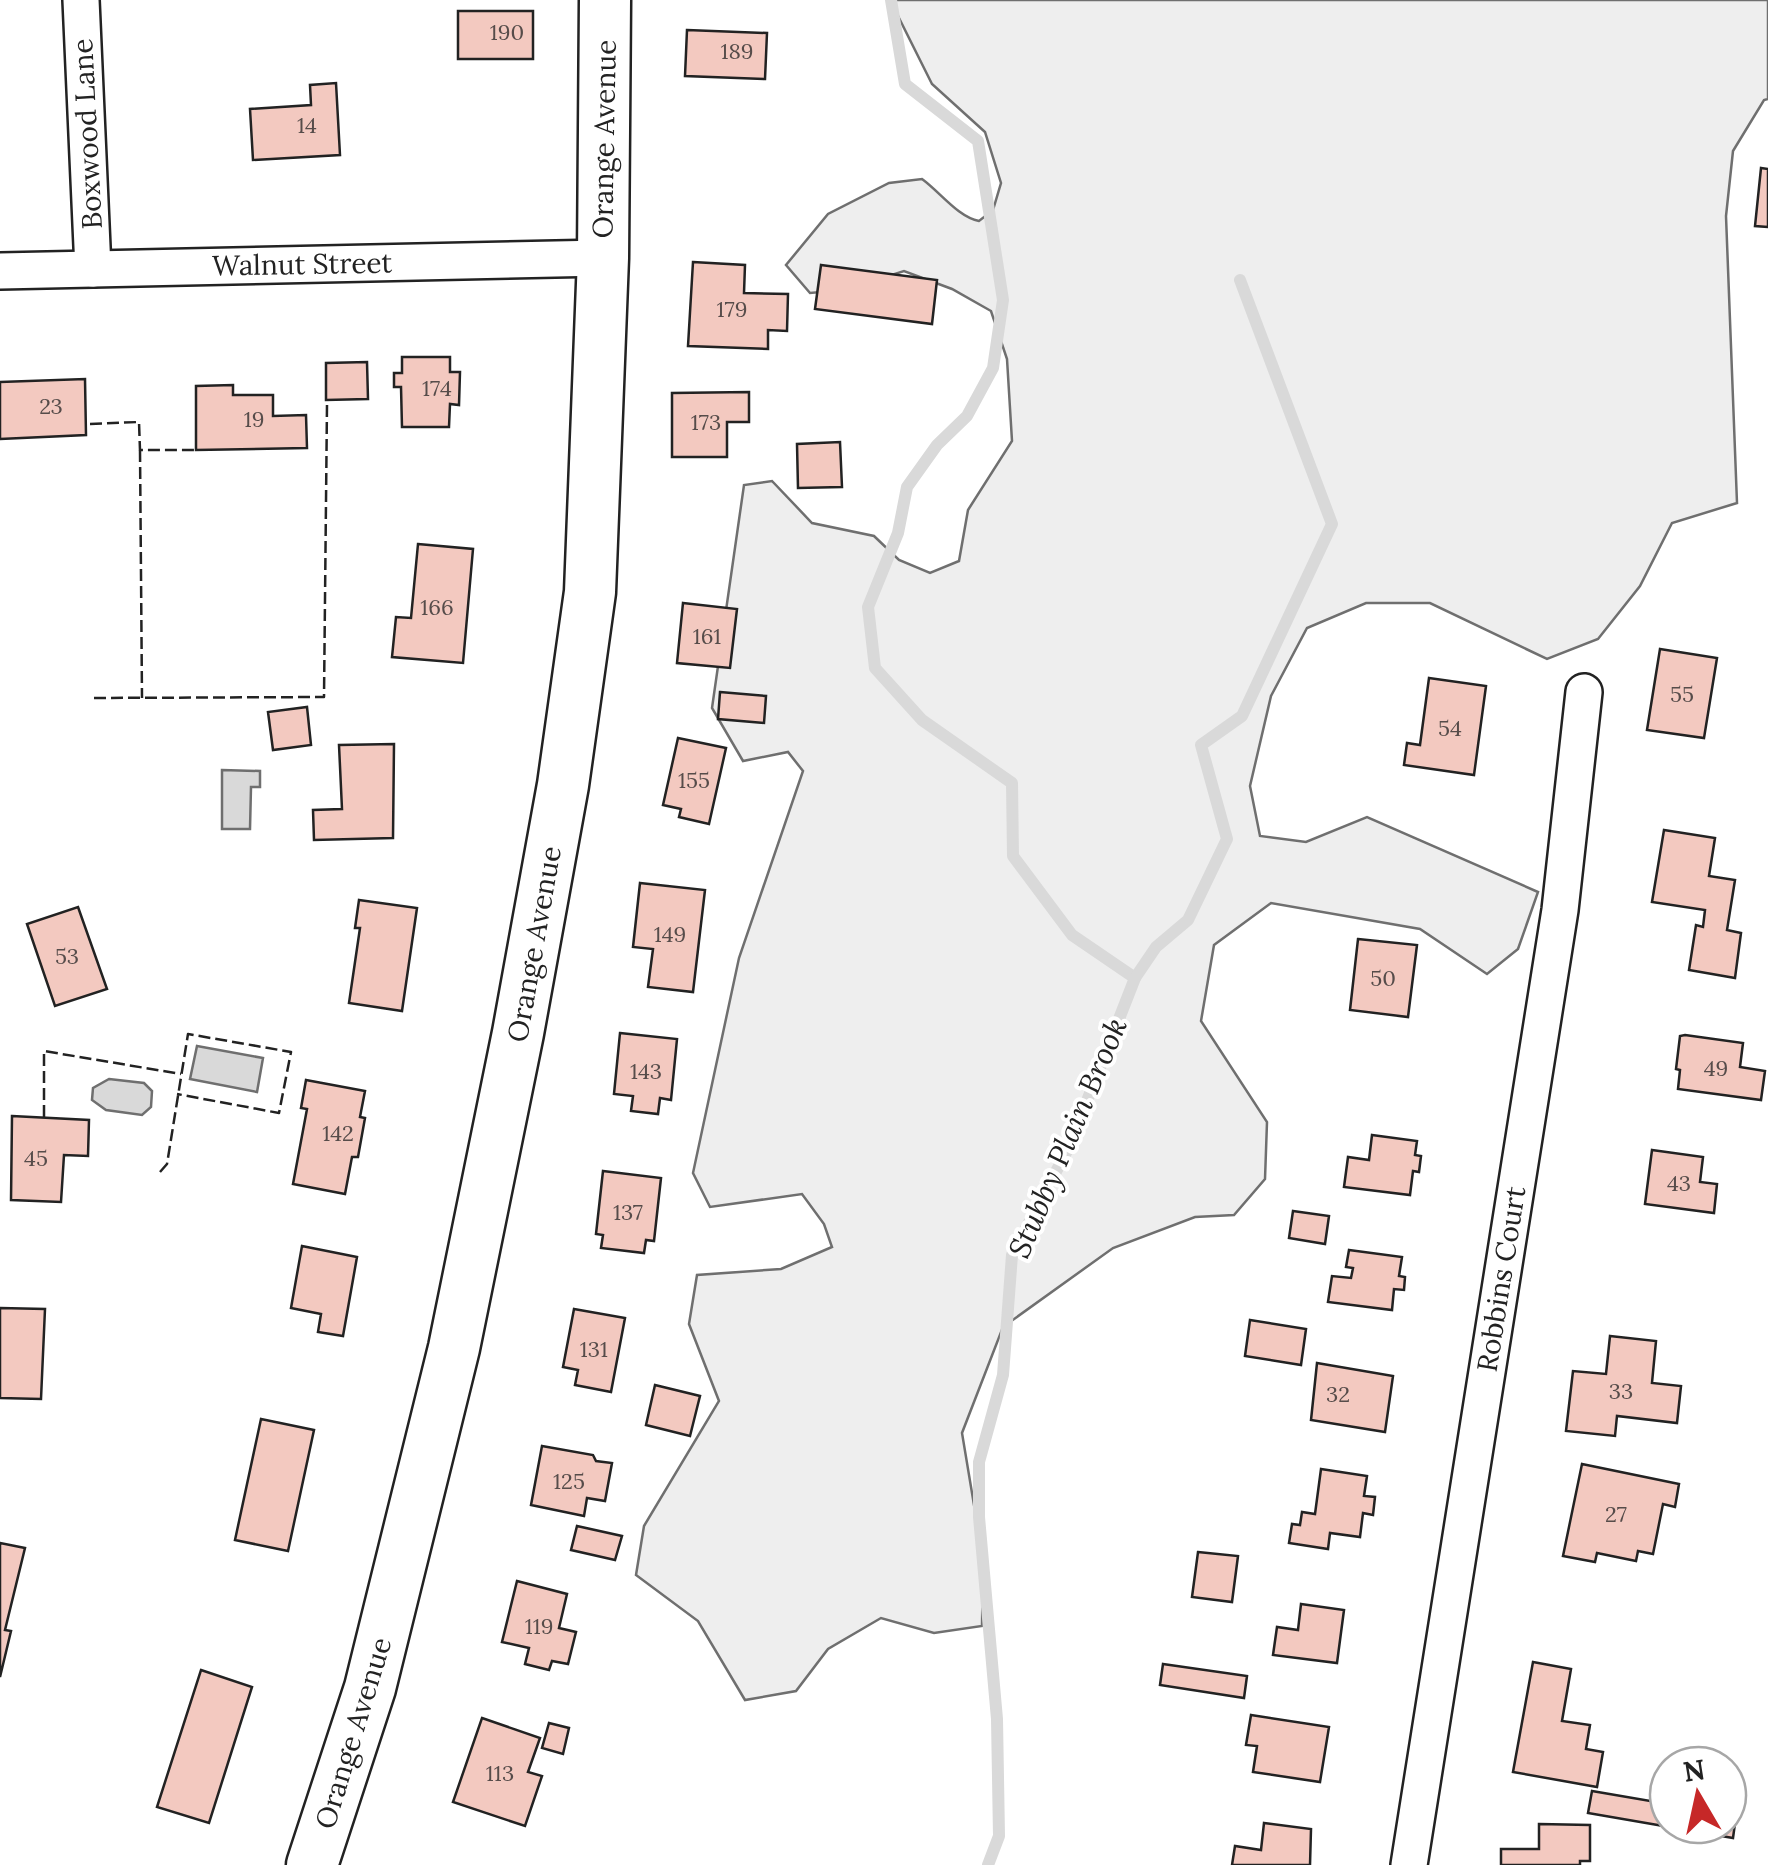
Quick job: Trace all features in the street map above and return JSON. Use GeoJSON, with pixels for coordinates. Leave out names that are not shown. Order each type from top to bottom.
{"type":"FeatureCollection","features":[{"type":"Feature","properties":{"kind":"main road","name":"Orange Avenue"},"geometry":{"type":"LineString","coordinates":[[312,1865],[370,1688],[454,1348],[556,823],[590,592],[603,258],[605,0]]}},
{"type":"Feature","properties":{"kind":"street","name":"Boxwood Lane"},"geometry":{"type":"LineString","coordinates":[[81,0],[92,269]]}},
{"type":"Feature","properties":{"kind":"street","name":"Walnut Street"},"geometry":{"type":"LineString","coordinates":[[0,271],[603,258]]}},
{"type":"Feature","properties":{"kind":"street","name":"Robbins Court"},"geometry":{"type":"LineString","coordinates":[[1409,1865],[1560,910],[1584,692]]}},
{"type":"Feature","properties":{"kind":"shaded area"},"geometry":{"type":"Polygon","coordinates":[[[890,0],[1768,0],[1768,99],[1733,151],[1726,216],[1737,503],[1672,523],[1640,586],[1598,639],[1547,659],[1430,603],[1366,603],[1307,628],[1271,696],[1250,786],[1260,836],[1306,842],[1367,817],[1538,892],[1518,949],[1487,974],[1420,929],[1271,903],[1214,945],[1201,1021],[1267,1122],[1265,1179],[1234,1215],[1195,1217],[1113,1248],[1003,1327],[962,1433],[983,1559],[982,1626],[934,1633],[881,1618],[828,1649],[796,1691],[745,1700],[698,1621],[636,1575],[644,1526],[719,1401],[689,1324],[697,1275],[781,1269],[832,1247],[824,1224],[802,1194],[710,1207],[693,1173],[739,958],[803,771],[788,752],[743,761],[712,708],[744,485],[772,481],[812,523],[874,536],[899,560],[930,573],[959,561],[968,510],[1012,441],[1007,359],[991,311],[952,289],[904,271],[844,290],[810,293],[786,265],[828,214],[889,183],[922,179],[971,219],[979,221],[993,210],[1001,183],[985,132],[932,84],[890,0]]]}},
{"type":"Feature","properties":{"kind":"shaded area"},"geometry":{"type":"Polygon","coordinates":[[[222,770],[260,771],[260,787],[251,787],[250,829],[222,829],[222,770]]]}},
{"type":"Feature","properties":{"kind":"shaded area"},"geometry":{"type":"Polygon","coordinates":[[[197,1046],[263,1058],[257,1092],[190,1079],[197,1046]]]}},
{"type":"Feature","properties":{"kind":"shaded area"},"geometry":{"type":"Polygon","coordinates":[[[109,1079],[144,1083],[152,1091],[151,1107],[142,1115],[106,1110],[92,1100],[93,1088],[109,1079]]]}},
{"type":"Feature","properties":{"kind":"building"},"geometry":{"type":"Polygon","coordinates":[[[458,11],[533,11],[533,59],[458,59],[458,11]]]}},
{"type":"Feature","properties":{"kind":"building"},"geometry":{"type":"Polygon","coordinates":[[[687,30],[767,33],[765,79],[685,76],[687,30]]]}},
{"type":"Feature","properties":{"kind":"building"},"geometry":{"type":"Polygon","coordinates":[[[336,83],[340,155],[253,160],[250,109],[311,105],[310,85],[336,83]]]}},
{"type":"Feature","properties":{"kind":"building"},"geometry":{"type":"Polygon","coordinates":[[[1761,168],[1768,169],[1768,227],[1755,226],[1761,168]]]}},
{"type":"Feature","properties":{"kind":"building"},"geometry":{"type":"Polygon","coordinates":[[[693,262],[745,265],[744,293],[788,294],[787,331],[768,330],[768,349],[688,346],[693,262]]]}},
{"type":"Feature","properties":{"kind":"building"},"geometry":{"type":"Polygon","coordinates":[[[821,265],[937,280],[932,324],[815,309],[821,265]]]}},
{"type":"Feature","properties":{"kind":"building"},"geometry":{"type":"Polygon","coordinates":[[[402,357],[450,357],[450,372],[460,372],[459,405],[450,404],[449,427],[402,427],[401,387],[394,387],[394,373],[402,373],[402,357]]]}},
{"type":"Feature","properties":{"kind":"building"},"geometry":{"type":"Polygon","coordinates":[[[367,362],[368,399],[326,400],[326,363],[367,362]]]}},
{"type":"Feature","properties":{"kind":"building"},"geometry":{"type":"Polygon","coordinates":[[[85,379],[86,435],[0,439],[0,382],[85,379]]]}},
{"type":"Feature","properties":{"kind":"building"},"geometry":{"type":"Polygon","coordinates":[[[233,385],[233,395],[273,395],[273,416],[306,415],[307,448],[196,450],[196,386],[233,385]]]}},
{"type":"Feature","properties":{"kind":"building"},"geometry":{"type":"Polygon","coordinates":[[[749,392],[749,422],[727,422],[727,457],[672,457],[672,393],[749,392]]]}},
{"type":"Feature","properties":{"kind":"building"},"geometry":{"type":"Polygon","coordinates":[[[840,442],[842,487],[798,488],[797,444],[840,442]]]}},
{"type":"Feature","properties":{"kind":"building"},"geometry":{"type":"Polygon","coordinates":[[[418,544],[473,549],[463,663],[392,657],[396,617],[411,618],[418,544]]]}},
{"type":"Feature","properties":{"kind":"building"},"geometry":{"type":"Polygon","coordinates":[[[683,603],[737,609],[730,668],[677,663],[683,603]]]}},
{"type":"Feature","properties":{"kind":"building"},"geometry":{"type":"Polygon","coordinates":[[[1660,649],[1717,658],[1704,738],[1647,730],[1660,649]]]}},
{"type":"Feature","properties":{"kind":"building"},"geometry":{"type":"Polygon","coordinates":[[[1429,678],[1486,686],[1474,775],[1404,765],[1407,743],[1420,745],[1429,678]]]}},
{"type":"Feature","properties":{"kind":"building"},"geometry":{"type":"Polygon","coordinates":[[[720,692],[766,696],[764,723],[718,719],[720,692]]]}},
{"type":"Feature","properties":{"kind":"building"},"geometry":{"type":"Polygon","coordinates":[[[307,707],[311,745],[273,750],[268,712],[307,707]]]}},
{"type":"Feature","properties":{"kind":"building"},"geometry":{"type":"Polygon","coordinates":[[[678,738],[726,748],[709,824],[679,817],[681,809],[663,805],[678,738]]]}},
{"type":"Feature","properties":{"kind":"building"},"geometry":{"type":"Polygon","coordinates":[[[394,744],[393,838],[314,840],[313,810],[342,809],[339,745],[394,744]]]}},
{"type":"Feature","properties":{"kind":"building"},"geometry":{"type":"Polygon","coordinates":[[[1664,830],[1715,838],[1709,876],[1735,880],[1727,930],[1741,933],[1735,978],[1689,970],[1696,925],[1703,927],[1705,910],[1652,902],[1664,830]]]}},
{"type":"Feature","properties":{"kind":"building"},"geometry":{"type":"Polygon","coordinates":[[[640,883],[705,890],[693,992],[648,987],[653,949],[633,947],[640,883]]]}},
{"type":"Feature","properties":{"kind":"building"},"geometry":{"type":"Polygon","coordinates":[[[359,900],[417,908],[402,1011],[349,1003],[360,928],[355,928],[359,900]]]}},
{"type":"Feature","properties":{"kind":"building"},"geometry":{"type":"Polygon","coordinates":[[[78,907],[107,989],[55,1006],[27,924],[78,907]]]}},
{"type":"Feature","properties":{"kind":"building"},"geometry":{"type":"Polygon","coordinates":[[[1358,939],[1417,945],[1408,1017],[1350,1010],[1358,939]]]}},
{"type":"Feature","properties":{"kind":"building"},"geometry":{"type":"Polygon","coordinates":[[[620,1033],[677,1039],[671,1100],[660,1098],[658,1114],[631,1111],[633,1096],[614,1094],[620,1033]]]}},
{"type":"Feature","properties":{"kind":"building"},"geometry":{"type":"Polygon","coordinates":[[[1680,1036],[1743,1043],[1740,1067],[1765,1071],[1761,1100],[1678,1089],[1680,1036]]]}},
{"type":"Feature","properties":{"kind":"building"},"geometry":{"type":"Polygon","coordinates":[[[306,1080],[365,1091],[358,1157],[352,1157],[345,1194],[293,1184],[307,1109],[301,1108],[306,1080]]]}},
{"type":"Feature","properties":{"kind":"building"},"geometry":{"type":"Polygon","coordinates":[[[12,1116],[89,1120],[88,1156],[64,1155],[61,1202],[11,1200],[12,1116]]]}},
{"type":"Feature","properties":{"kind":"building"},"geometry":{"type":"Polygon","coordinates":[[[1372,1135],[1417,1141],[1415,1155],[1421,1156],[1419,1172],[1413,1171],[1410,1195],[1344,1187],[1348,1157],[1369,1160],[1372,1135]]]}},
{"type":"Feature","properties":{"kind":"building"},"geometry":{"type":"Polygon","coordinates":[[[1652,1150],[1703,1157],[1700,1182],[1717,1184],[1714,1213],[1645,1204],[1652,1150]]]}},
{"type":"Feature","properties":{"kind":"building"},"geometry":{"type":"Polygon","coordinates":[[[603,1171],[661,1178],[654,1241],[646,1240],[644,1253],[601,1248],[603,1235],[596,1234],[603,1171]]]}},
{"type":"Feature","properties":{"kind":"building"},"geometry":{"type":"Polygon","coordinates":[[[1293,1211],[1329,1216],[1325,1244],[1289,1238],[1293,1211]]]}},
{"type":"Feature","properties":{"kind":"building"},"geometry":{"type":"Polygon","coordinates":[[[302,1246],[357,1257],[343,1336],[318,1332],[321,1314],[291,1308],[302,1246]]]}},
{"type":"Feature","properties":{"kind":"building"},"geometry":{"type":"Polygon","coordinates":[[[1349,1250],[1402,1257],[1399,1276],[1405,1277],[1404,1290],[1394,1289],[1392,1310],[1328,1302],[1332,1276],[1351,1278],[1353,1268],[1346,1267],[1349,1250]]]}},
{"type":"Feature","properties":{"kind":"building"},"geometry":{"type":"Polygon","coordinates":[[[0,1308],[45,1309],[41,1399],[0,1398],[0,1308]]]}},
{"type":"Feature","properties":{"kind":"building"},"geometry":{"type":"Polygon","coordinates":[[[574,1309],[625,1318],[611,1392],[575,1385],[578,1370],[563,1367],[574,1309]]]}},
{"type":"Feature","properties":{"kind":"building"},"geometry":{"type":"Polygon","coordinates":[[[1250,1320],[1306,1329],[1301,1365],[1245,1356],[1250,1320]]]}},
{"type":"Feature","properties":{"kind":"building"},"geometry":{"type":"Polygon","coordinates":[[[1610,1336],[1656,1341],[1652,1383],[1681,1386],[1677,1423],[1617,1416],[1615,1436],[1566,1431],[1573,1371],[1606,1374],[1610,1336]]]}},
{"type":"Feature","properties":{"kind":"building"},"geometry":{"type":"Polygon","coordinates":[[[1317,1363],[1393,1376],[1385,1432],[1311,1420],[1317,1363]]]}},
{"type":"Feature","properties":{"kind":"building"},"geometry":{"type":"Polygon","coordinates":[[[655,1385],[700,1396],[690,1436],[646,1425],[655,1385]]]}},
{"type":"Feature","properties":{"kind":"building"},"geometry":{"type":"Polygon","coordinates":[[[261,1419],[314,1430],[288,1551],[235,1540],[261,1419]]]}},
{"type":"Feature","properties":{"kind":"building"},"geometry":{"type":"Polygon","coordinates":[[[542,1446],[593,1455],[596,1461],[612,1463],[605,1501],[587,1498],[584,1516],[531,1505],[542,1446]]]}},
{"type":"Feature","properties":{"kind":"building"},"geometry":{"type":"Polygon","coordinates":[[[1582,1464],[1679,1484],[1675,1507],[1663,1504],[1653,1554],[1638,1551],[1636,1561],[1597,1553],[1595,1562],[1563,1556],[1582,1464]]]}},
{"type":"Feature","properties":{"kind":"building"},"geometry":{"type":"Polygon","coordinates":[[[1321,1469],[1367,1476],[1364,1496],[1375,1497],[1373,1515],[1363,1513],[1360,1537],[1330,1533],[1328,1549],[1289,1543],[1292,1524],[1300,1525],[1302,1512],[1315,1514],[1321,1469]]]}},
{"type":"Feature","properties":{"kind":"building"},"geometry":{"type":"Polygon","coordinates":[[[577,1526],[622,1536],[615,1560],[571,1550],[577,1526]]]}},
{"type":"Feature","properties":{"kind":"building"},"geometry":{"type":"Polygon","coordinates":[[[0,1543],[25,1548],[5,1630],[11,1631],[0,1677],[0,1543]]]}},
{"type":"Feature","properties":{"kind":"building"},"geometry":{"type":"Polygon","coordinates":[[[1198,1552],[1238,1556],[1232,1602],[1192,1597],[1198,1552]]]}},
{"type":"Feature","properties":{"kind":"building"},"geometry":{"type":"Polygon","coordinates":[[[517,1581],[567,1594],[559,1628],[576,1632],[568,1664],[552,1661],[549,1670],[525,1664],[529,1648],[502,1642],[517,1581]]]}},
{"type":"Feature","properties":{"kind":"building"},"geometry":{"type":"Polygon","coordinates":[[[1301,1604],[1344,1610],[1337,1663],[1273,1655],[1277,1627],[1298,1630],[1301,1604]]]}},
{"type":"Feature","properties":{"kind":"building"},"geometry":{"type":"Polygon","coordinates":[[[1533,1662],[1571,1669],[1562,1721],[1590,1725],[1586,1749],[1603,1752],[1597,1787],[1513,1772],[1533,1662]]]}},
{"type":"Feature","properties":{"kind":"building"},"geometry":{"type":"Polygon","coordinates":[[[1163,1664],[1247,1676],[1244,1698],[1160,1685],[1163,1664]]]}},
{"type":"Feature","properties":{"kind":"building"},"geometry":{"type":"Polygon","coordinates":[[[201,1670],[252,1687],[209,1823],[157,1807],[201,1670]]]}},
{"type":"Feature","properties":{"kind":"building"},"geometry":{"type":"Polygon","coordinates":[[[1251,1715],[1329,1727],[1320,1782],[1253,1772],[1257,1746],[1246,1745],[1251,1715]]]}},
{"type":"Feature","properties":{"kind":"building"},"geometry":{"type":"Polygon","coordinates":[[[482,1718],[540,1738],[528,1772],[542,1776],[525,1826],[453,1802],[482,1718]]]}},
{"type":"Feature","properties":{"kind":"building"},"geometry":{"type":"Polygon","coordinates":[[[549,1723],[569,1728],[563,1754],[542,1748],[549,1723]]]}},
{"type":"Feature","properties":{"kind":"building"},"geometry":{"type":"Polygon","coordinates":[[[1592,1791],[1648,1801],[1648,1823],[1588,1813],[1592,1791]]]}},
{"type":"Feature","properties":{"kind":"building"},"geometry":{"type":"Polygon","coordinates":[[[1264,1823],[1311,1829],[1310,1865],[1232,1865],[1235,1846],[1261,1850],[1264,1823]]]}},
{"type":"Feature","properties":{"kind":"building"},"geometry":{"type":"Polygon","coordinates":[[[1539,1824],[1590,1825],[1590,1861],[1580,1861],[1580,1865],[1501,1865],[1501,1849],[1539,1849],[1539,1824]]]}},
{"type":"Feature","properties":{"kind":"waterway","name":"Stubby Plain Brook"},"geometry":{"type":"LineString","coordinates":[[891,0],[905,84],[978,141],[1003,300],[993,368],[967,416],[937,445],[907,487],[898,533],[868,607],[875,668],[922,720],[1012,783],[1013,856],[1072,935],[1135,978],[1069,1147],[1012,1255],[1003,1375],[979,1462],[979,1517],[997,1719],[999,1836],[988,1865]]}},
{"type":"Feature","properties":{"kind":"waterway"},"geometry":{"type":"LineString","coordinates":[[1135,978],[1156,947],[1188,920],[1227,839],[1201,745],[1242,716],[1332,524],[1240,280]]}},
{"type":"Feature","properties":{"kind":"fence"},"geometry":{"type":"LineString","coordinates":[[94,698],[324,697],[327,404]]}},
{"type":"Feature","properties":{"kind":"fence"},"geometry":{"type":"LineString","coordinates":[[90,424],[139,422],[140,450],[196,450]]}},
{"type":"Feature","properties":{"kind":"fence"},"geometry":{"type":"LineString","coordinates":[[140,450],[142,698]]}},
{"type":"Feature","properties":{"kind":"fence"},"geometry":{"type":"LineString","coordinates":[[160,1172],[167,1164],[188,1034],[291,1052],[279,1113],[177,1094]]}},
{"type":"Feature","properties":{"kind":"fence"},"geometry":{"type":"LineString","coordinates":[[44,1117],[44,1051],[181,1074]]}}]}
